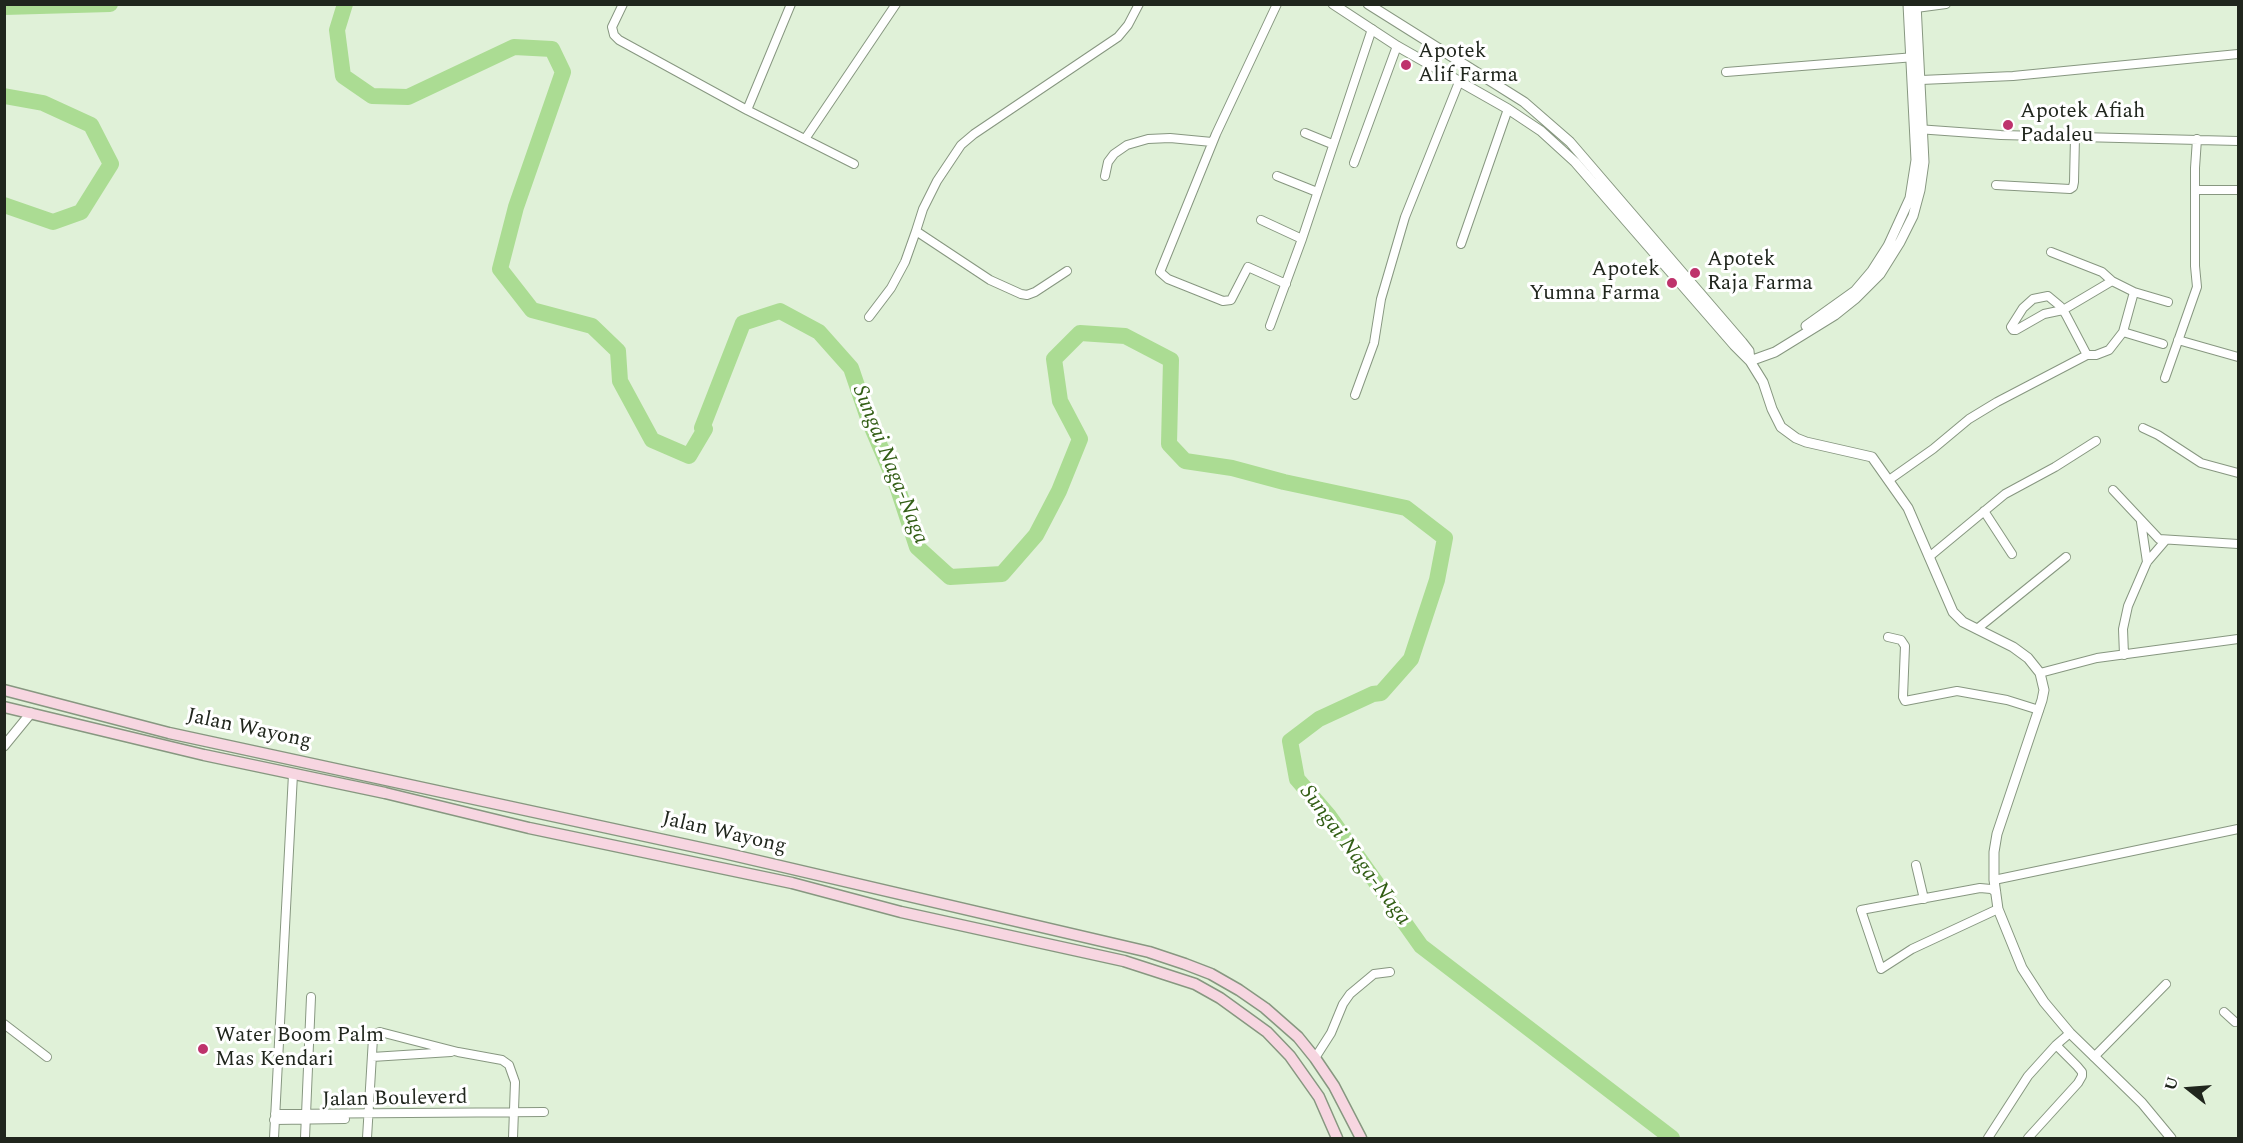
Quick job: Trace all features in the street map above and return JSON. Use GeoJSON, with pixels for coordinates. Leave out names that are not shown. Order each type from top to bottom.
{"type":"FeatureCollection","features":[{"type":"Feature","properties":{"kind":"main road","name":"Jalan Wayong"},"geometry":{"type":"LineString","coordinates":[[4,690],[169,733],[724,853],[1149,952],[1211,974],[1265,1008],[1290,1030],[1315,1058],[1338,1093],[1361,1138]]}},
{"type":"Feature","properties":{"kind":"main road","name":"Jalan Wayong"},"geometry":{"type":"LineString","coordinates":[[4,707],[530,828],[792,883],[901,912],[1124,961],[1195,984],[1220,998],[1267,1032],[1290,1056],[1319,1097],[1337,1138]]}},
{"type":"Feature","properties":{"kind":"street"},"geometry":{"type":"LineString","coordinates":[[623,4],[612,27],[614,35],[619,40],[747,110],[854,164]]}},
{"type":"Feature","properties":{"kind":"street"},"geometry":{"type":"LineString","coordinates":[[747,110],[791,4]]}},
{"type":"Feature","properties":{"kind":"street"},"geometry":{"type":"LineString","coordinates":[[805,139],[896,4]]}},
{"type":"Feature","properties":{"kind":"street"},"geometry":{"type":"LineString","coordinates":[[869,317],[891,288],[905,262],[923,209],[937,181],[961,146],[974,134],[1118,37],[1128,25],[1139,4]]}},
{"type":"Feature","properties":{"kind":"street"},"geometry":{"type":"LineString","coordinates":[[1277,4],[1212,142],[1161,272],[1168,279],[1223,301],[1231,300],[1248,267],[1286,284]]}},
{"type":"Feature","properties":{"kind":"street"},"geometry":{"type":"LineString","coordinates":[[1333,4],[1397,46],[1541,131],[1575,162],[1750,361],[1763,382],[1777,421],[1796,438],[1825,448],[1861,453],[1872,458],[1908,508],[1953,612],[1963,622],[2013,647],[2028,658],[2040,673],[2044,690],[2039,710],[2026,752],[2001,815],[1994,852],[1994,880],[1998,909],[2022,968],[2044,1002],[2070,1033],[2142,1103],[2171,1138]]}},
{"type":"Feature","properties":{"kind":"street"},"geometry":{"type":"LineString","coordinates":[[1368,4],[1524,102],[1570,142],[1742,342],[1749,351],[1750,361]]}},
{"type":"Feature","properties":{"kind":"street"},"geometry":{"type":"LineString","coordinates":[[1919,129],[1914,6],[1946,4]]}},
{"type":"Feature","properties":{"kind":"street"},"geometry":{"type":"LineString","coordinates":[[1270,326],[1302,239],[1372,29]]}},
{"type":"Feature","properties":{"kind":"street"},"geometry":{"type":"LineString","coordinates":[[1354,163],[1397,46]]}},
{"type":"Feature","properties":{"kind":"street"},"geometry":{"type":"LineString","coordinates":[[1921,80],[2013,76],[2238,54]]}},
{"type":"Feature","properties":{"kind":"street"},"geometry":{"type":"LineString","coordinates":[[1750,361],[1855,291],[1872,271],[1888,246],[1910,198],[1916,160],[1921,80],[1915,57]]}},
{"type":"Feature","properties":{"kind":"street"},"geometry":{"type":"LineString","coordinates":[[1726,72],[1915,57]]}},
{"type":"Feature","properties":{"kind":"street"},"geometry":{"type":"LineString","coordinates":[[1355,395],[1374,343],[1381,299],[1405,217],[1459,82]]}},
{"type":"Feature","properties":{"kind":"street"},"geometry":{"type":"LineString","coordinates":[[1461,244],[1508,110]]}},
{"type":"Feature","properties":{"kind":"street"},"geometry":{"type":"LineString","coordinates":[[1919,129],[2075,138],[2238,141]]}},
{"type":"Feature","properties":{"kind":"street"},"geometry":{"type":"LineString","coordinates":[[1305,133],[1332,144]]}},
{"type":"Feature","properties":{"kind":"street"},"geometry":{"type":"LineString","coordinates":[[1105,176],[1108,162],[1114,154],[1127,145],[1148,139],[1170,138],[1212,142]]}},
{"type":"Feature","properties":{"kind":"street"},"geometry":{"type":"LineString","coordinates":[[1996,185],[2070,189],[2074,182],[2075,138]]}},
{"type":"Feature","properties":{"kind":"street"},"geometry":{"type":"LineString","coordinates":[[2164,378],[2197,287],[2195,266],[2197,139]]}},
{"type":"Feature","properties":{"kind":"street"},"geometry":{"type":"LineString","coordinates":[[1277,176],[1317,192]]}},
{"type":"Feature","properties":{"kind":"street"},"geometry":{"type":"LineString","coordinates":[[2196,190],[2238,190]]}},
{"type":"Feature","properties":{"kind":"street"},"geometry":{"type":"LineString","coordinates":[[1261,220],[1302,239]]}},
{"type":"Feature","properties":{"kind":"street"},"geometry":{"type":"LineString","coordinates":[[916,231],[990,280],[1027,296],[1067,271]]}},
{"type":"Feature","properties":{"kind":"street"},"geometry":{"type":"LineString","coordinates":[[2051,252],[2102,272],[2112,281],[2134,292],[2168,302]]}},
{"type":"Feature","properties":{"kind":"street"},"geometry":{"type":"LineString","coordinates":[[2087,354],[2063,310],[2048,296],[2034,299],[2024,308],[2012,327],[2016,330],[2044,314],[2063,310],[2112,281]]}},
{"type":"Feature","properties":{"kind":"street"},"geometry":{"type":"LineString","coordinates":[[1889,480],[1983,410],[2087,354],[2096,356],[2109,350],[2122,333],[2134,292]]}},
{"type":"Feature","properties":{"kind":"street"},"geometry":{"type":"LineString","coordinates":[[2122,333],[2163,344]]}},
{"type":"Feature","properties":{"kind":"street"},"geometry":{"type":"LineString","coordinates":[[2178,340],[2238,357]]}},
{"type":"Feature","properties":{"kind":"street"},"geometry":{"type":"LineString","coordinates":[[2143,428],[2201,463],[2238,473]]}},
{"type":"Feature","properties":{"kind":"street"},"geometry":{"type":"LineString","coordinates":[[1929,557],[2005,494],[2055,467],[2096,441]]}},
{"type":"Feature","properties":{"kind":"street"},"geometry":{"type":"LineString","coordinates":[[2113,490],[2155,537],[2165,541],[2186,540],[2238,544]]}},
{"type":"Feature","properties":{"kind":"street"},"geometry":{"type":"LineString","coordinates":[[1984,511],[2012,554]]}},
{"type":"Feature","properties":{"kind":"street"},"geometry":{"type":"LineString","coordinates":[[2140,521],[2147,562]]}},
{"type":"Feature","properties":{"kind":"street"},"geometry":{"type":"LineString","coordinates":[[2124,654],[2124,619],[2128,606],[2147,562],[2165,541]]}},
{"type":"Feature","properties":{"kind":"street"},"geometry":{"type":"LineString","coordinates":[[1977,629],[2066,557]]}},
{"type":"Feature","properties":{"kind":"street"},"geometry":{"type":"LineString","coordinates":[[1888,637],[1901,640],[1905,646],[1903,697],[1905,701],[1957,691],[2007,700],[2039,710]]}},
{"type":"Feature","properties":{"kind":"street"},"geometry":{"type":"LineString","coordinates":[[2040,673],[2078,662],[2124,654],[2193,647],[2238,639]]}},
{"type":"Feature","properties":{"kind":"street"},"geometry":{"type":"LineString","coordinates":[[4,746],[31,713]]}},
{"type":"Feature","properties":{"kind":"street"},"geometry":{"type":"LineString","coordinates":[[274,1138],[293,774]]}},
{"type":"Feature","properties":{"kind":"street"},"geometry":{"type":"LineString","coordinates":[[1994,880],[2238,829]]}},
{"type":"Feature","properties":{"kind":"street"},"geometry":{"type":"LineString","coordinates":[[1916,865],[1924,899]]}},
{"type":"Feature","properties":{"kind":"street"},"geometry":{"type":"LineString","coordinates":[[1996,892],[1980,888],[1861,910],[1881,969],[1912,949],[1998,909]]}},
{"type":"Feature","properties":{"kind":"street"},"geometry":{"type":"LineString","coordinates":[[1315,1058],[1331,1033],[1342,1004],[1350,994],[1374,974],[1382,971],[1390,972]]}},
{"type":"Feature","properties":{"kind":"street"},"geometry":{"type":"LineString","coordinates":[[2094,1057],[2166,984]]}},
{"type":"Feature","properties":{"kind":"street"},"geometry":{"type":"LineString","coordinates":[[305,1138],[311,997]]}},
{"type":"Feature","properties":{"kind":"street"},"geometry":{"type":"LineString","coordinates":[[2224,1012],[2237,1022]]}},
{"type":"Feature","properties":{"kind":"street"},"geometry":{"type":"LineString","coordinates":[[4,1024],[47,1057]]}},
{"type":"Feature","properties":{"kind":"street"},"geometry":{"type":"LineString","coordinates":[[367,1138],[373,1038],[374,1034],[380,1032],[458,1052],[502,1060],[509,1065],[515,1082],[513,1138]]}},
{"type":"Feature","properties":{"kind":"street"},"geometry":{"type":"LineString","coordinates":[[1988,1138],[2023,1083],[2056,1045],[2070,1033]]}},
{"type":"Feature","properties":{"kind":"street"},"geometry":{"type":"LineString","coordinates":[[2028,1138],[2082,1076],[2078,1066],[2056,1045]]}},
{"type":"Feature","properties":{"kind":"street"},"geometry":{"type":"LineString","coordinates":[[372,1058],[458,1052]]}},
{"type":"Feature","properties":{"kind":"street","name":"Jalan Bouleverd"},"geometry":{"type":"LineString","coordinates":[[275,1117],[544,1112]]}},
{"type":"Feature","properties":{"kind":"waterway","name":"Sungai Naga-Naga"},"geometry":{"type":"LineString","coordinates":[[4,7],[110,4]]}},
{"type":"Feature","properties":{"kind":"waterway","name":"Sungai Naga-Naga"},"geometry":{"type":"LineString","coordinates":[[345,4],[337,30],[343,76],[372,96],[408,97],[514,47],[552,49],[563,72],[516,207],[500,269],[532,310],[592,326],[618,351],[620,381],[652,440],[689,456],[705,429],[702,428],[743,323],[780,311],[819,332],[851,368],[868,418],[897,486],[917,547],[950,577],[1002,574],[1036,535],[1059,491],[1080,439],[1060,401],[1054,359],[1080,333],[1125,336],[1171,360],[1169,444],[1185,461],[1232,468],[1284,482],[1406,508],[1445,538],[1437,580],[1411,659],[1381,693],[1373,694],[1319,719],[1290,741],[1297,779],[1329,816],[1421,946],[1672,1138]]}},
{"type":"Feature","properties":{"kind":"waterway","name":"Sungai Naga-Naga"},"geometry":{"type":"LineString","coordinates":[[4,96],[43,103],[91,125],[111,164],[81,212],[53,222],[4,205]]}},
{"type":"Feature","properties":{"kind":"place","name":"Apotek Alif Farma"},"geometry":{"type":"Point","coordinates":[1406,65]}},
{"type":"Feature","properties":{"kind":"place","name":"Apotek Afiah Padaleu"},"geometry":{"type":"Point","coordinates":[2008,125]}},
{"type":"Feature","properties":{"kind":"place","name":"Apotek Raja Farma"},"geometry":{"type":"Point","coordinates":[1695,273]}},
{"type":"Feature","properties":{"kind":"place","name":"Apotek Yumna Farma"},"geometry":{"type":"Point","coordinates":[1672,283]}},
{"type":"Feature","properties":{"kind":"place","name":"Water Boom Palm Mas Kendari"},"geometry":{"type":"Point","coordinates":[203,1049]}}]}
